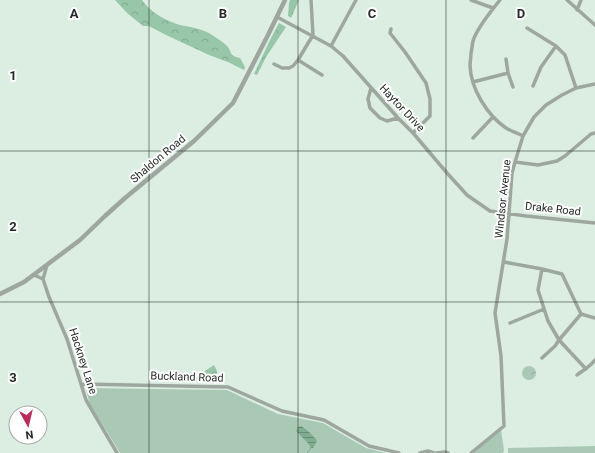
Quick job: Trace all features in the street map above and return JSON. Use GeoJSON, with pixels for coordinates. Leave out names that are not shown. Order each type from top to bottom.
{"type":"FeatureCollection","features":[{"type":"Feature","properties":{"kind":"street","name":"Shaldon Road"},"geometry":{"type":"LineString","coordinates":[[0,294],[24,282],[80,240],[122,201],[194,141],[234,103],[284,0]]}},
{"type":"Feature","properties":{"kind":"street"},"geometry":{"type":"LineString","coordinates":[[274,64],[282,68],[289,68],[293,66],[313,35],[311,0]]}},
{"type":"Feature","properties":{"kind":"street"},"geometry":{"type":"LineString","coordinates":[[331,46],[356,0]]}},
{"type":"Feature","properties":{"kind":"street"},"geometry":{"type":"LineString","coordinates":[[471,0],[493,8]]}},
{"type":"Feature","properties":{"kind":"street"},"geometry":{"type":"LineString","coordinates":[[500,0],[481,26],[473,41],[470,66],[473,82],[484,107],[506,128],[522,136]]}},
{"type":"Feature","properties":{"kind":"street"},"geometry":{"type":"LineString","coordinates":[[567,0],[595,25]]}},
{"type":"Feature","properties":{"kind":"street"},"geometry":{"type":"LineString","coordinates":[[577,10],[581,0]]}},
{"type":"Feature","properties":{"kind":"street","name":"Haytor Drive"},"geometry":{"type":"LineString","coordinates":[[277,17],[313,35],[331,46],[343,56],[467,195],[490,211],[510,214]]}},
{"type":"Feature","properties":{"kind":"street"},"geometry":{"type":"LineString","coordinates":[[527,28],[556,46],[565,55],[576,88]]}},
{"type":"Feature","properties":{"kind":"street"},"geometry":{"type":"LineString","coordinates":[[391,29],[390,33],[426,83],[430,99],[430,116],[413,133]]}},
{"type":"Feature","properties":{"kind":"street"},"geometry":{"type":"LineString","coordinates":[[533,86],[541,67],[556,46]]}},
{"type":"Feature","properties":{"kind":"street"},"geometry":{"type":"LineString","coordinates":[[506,59],[508,73],[513,87]]}},
{"type":"Feature","properties":{"kind":"street"},"geometry":{"type":"LineString","coordinates":[[298,60],[322,76]]}},
{"type":"Feature","properties":{"kind":"street"},"geometry":{"type":"LineString","coordinates":[[473,82],[508,73]]}},
{"type":"Feature","properties":{"kind":"street","name":"Windsor Avenue"},"geometry":{"type":"LineString","coordinates":[[504,262],[510,214],[512,173],[522,136],[534,117],[546,105],[576,88],[595,84]]}},
{"type":"Feature","properties":{"kind":"street"},"geometry":{"type":"LineString","coordinates":[[371,88],[368,98],[370,108],[380,118],[386,121],[398,118]]}},
{"type":"Feature","properties":{"kind":"street"},"geometry":{"type":"LineString","coordinates":[[473,138],[493,117]]}},
{"type":"Feature","properties":{"kind":"street"},"geometry":{"type":"LineString","coordinates":[[515,162],[538,165],[557,161],[591,134],[595,133]]}},
{"type":"Feature","properties":{"kind":"street","name":"Drake Road"},"geometry":{"type":"LineString","coordinates":[[510,214],[595,223]]}},
{"type":"Feature","properties":{"kind":"street"},"geometry":{"type":"LineString","coordinates":[[471,453],[504,426],[501,356],[495,313],[504,262],[562,274],[582,314],[595,318]]}},
{"type":"Feature","properties":{"kind":"street"},"geometry":{"type":"LineString","coordinates":[[34,275],[43,279],[47,265]]}},
{"type":"Feature","properties":{"kind":"street"},"geometry":{"type":"LineString","coordinates":[[542,269],[538,290],[548,321],[559,340],[586,369]]}},
{"type":"Feature","properties":{"kind":"street","name":"Hackney Lane"},"geometry":{"type":"LineString","coordinates":[[43,279],[67,339],[86,400],[117,453]]}},
{"type":"Feature","properties":{"kind":"street"},"geometry":{"type":"LineString","coordinates":[[510,323],[544,310]]}},
{"type":"Feature","properties":{"kind":"street"},"geometry":{"type":"LineString","coordinates":[[542,358],[582,314]]}},
{"type":"Feature","properties":{"kind":"street"},"geometry":{"type":"LineString","coordinates":[[577,375],[595,360]]}},
{"type":"Feature","properties":{"kind":"street","name":"Buckland Road"},"geometry":{"type":"LineString","coordinates":[[81,384],[228,387],[282,411],[324,420],[369,446],[399,453]]}},
{"type":"Feature","properties":{"kind":"street"},"geometry":{"type":"LineString","coordinates":[[420,453],[428,451],[435,453],[448,453]]}},
{"type":"Feature","properties":{"kind":"green space"},"geometry":{"type":"Polygon","coordinates":[[[115,0],[142,0],[154,12],[169,21],[180,25],[197,28],[209,33],[229,48],[232,55],[240,58],[245,67],[244,70],[149,26],[143,26],[127,13],[115,0]]]}},
{"type":"Feature","properties":{"kind":"green space"},"geometry":{"type":"Polygon","coordinates":[[[290,0],[299,0],[291,18],[288,16],[290,0]]]}},
{"type":"Feature","properties":{"kind":"green space"},"geometry":{"type":"Polygon","coordinates":[[[279,23],[286,27],[266,57],[257,75],[254,74],[270,40],[279,23]]]}},
{"type":"Feature","properties":{"kind":"green space"},"geometry":{"type":"Polygon","coordinates":[[[214,365],[217,371],[216,382],[185,381],[193,379],[214,365]]]}},
{"type":"Feature","properties":{"kind":"green space"},"geometry":{"type":"Polygon","coordinates":[[[529,366],[534,368],[536,373],[534,378],[529,380],[524,378],[522,373],[524,368],[529,366]]]}},
{"type":"Feature","properties":{"kind":"green space"},"geometry":{"type":"Polygon","coordinates":[[[86,388],[227,390],[278,414],[323,423],[366,448],[386,453],[120,453],[89,402],[86,388]]]}},
{"type":"Feature","properties":{"kind":"green space"},"geometry":{"type":"Polygon","coordinates":[[[501,430],[504,450],[503,453],[472,453],[501,430]]]}},
{"type":"Feature","properties":{"kind":"green space"},"geometry":{"type":"Polygon","coordinates":[[[595,446],[595,453],[508,453],[508,448],[595,446]]]}},
{"type":"Feature","properties":{"kind":"shaded area"},"geometry":{"type":"Polygon","coordinates":[[[301,426],[316,439],[317,441],[313,448],[311,448],[296,431],[298,427],[301,426]]]}},
{"type":"Feature","properties":{"kind":"waterway"},"geometry":{"type":"LineString","coordinates":[[307,453],[311,448]]}}]}
